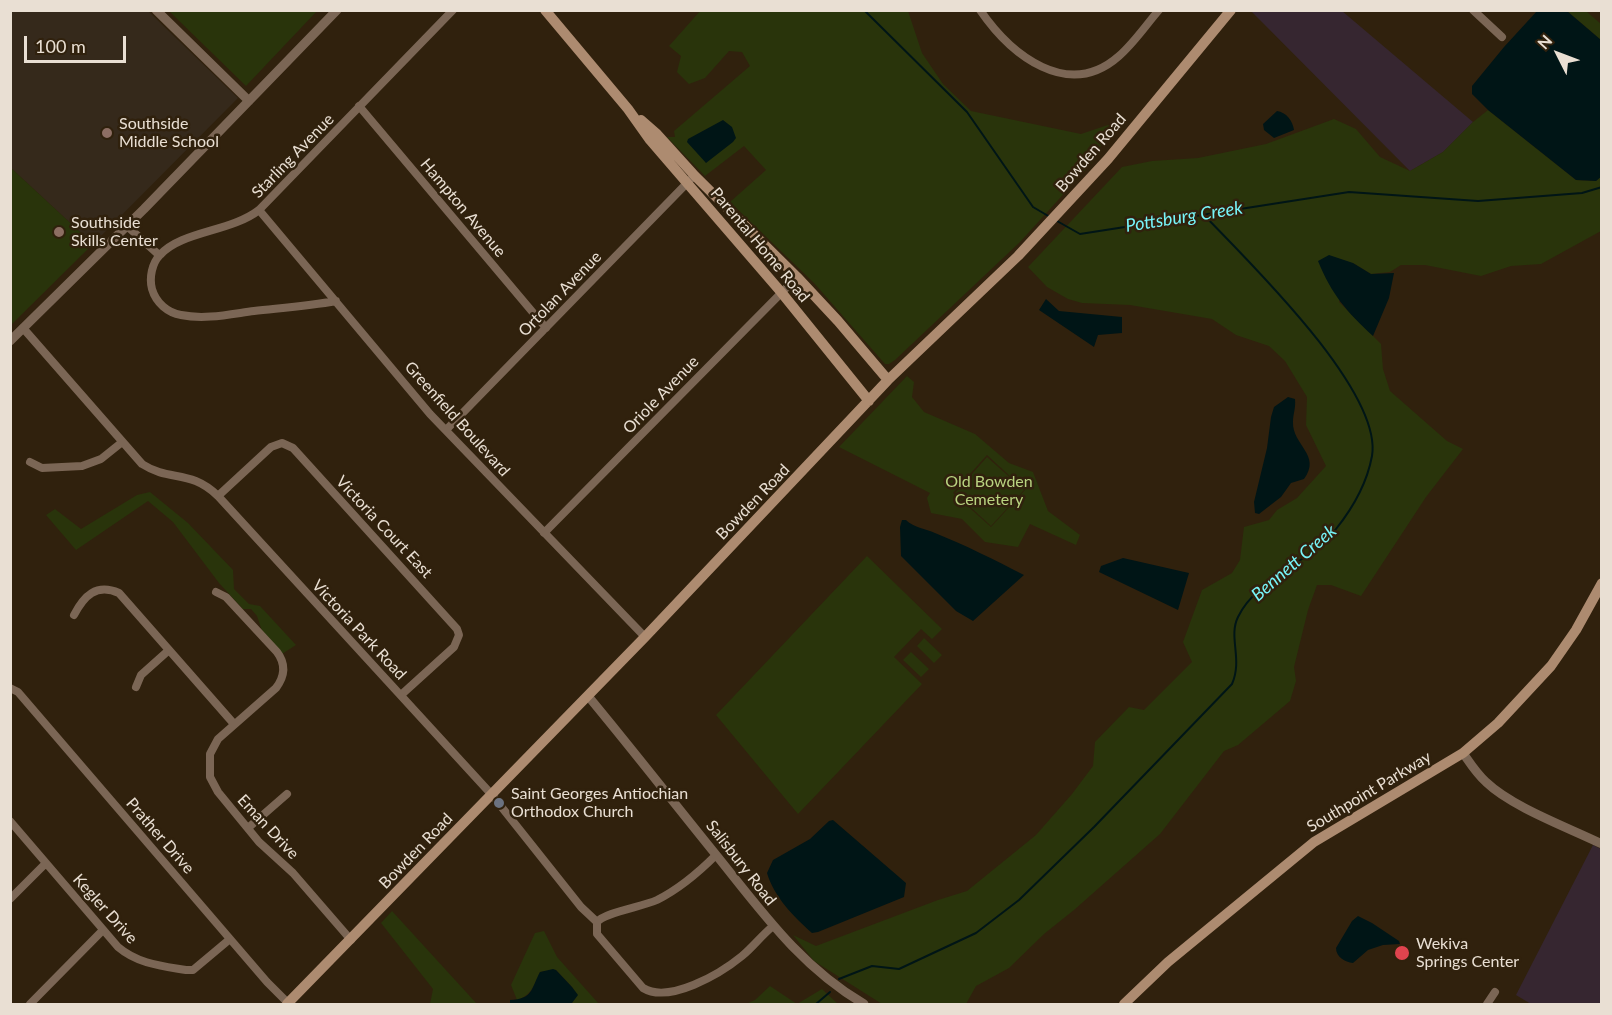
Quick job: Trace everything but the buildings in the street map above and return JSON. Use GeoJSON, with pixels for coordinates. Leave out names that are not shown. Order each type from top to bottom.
{"type":"FeatureCollection","features":[{"type":"Feature","properties":{"kind":"main road","name":"Parental Home Road"},"geometry":{"type":"LineString","coordinates":[[545,10],[628,109],[650,140],[711,201],[869,400]]}},
{"type":"Feature","properties":{"kind":"main road","name":"Bowden Road"},"geometry":{"type":"LineString","coordinates":[[288,1004],[645,637],[888,380],[1018,256],[1078,193],[1231,10]]}},
{"type":"Feature","properties":{"kind":"main road","name":"Parental Home Road"},"geometry":{"type":"LineString","coordinates":[[711,201],[797,277],[888,380]]}},
{"type":"Feature","properties":{"kind":"main road","name":"Southpoint Parkway"},"geometry":{"type":"LineString","coordinates":[[1124,1005],[1168,962],[1314,842],[1463,753],[1498,723],[1551,666],[1576,630],[1602,583]]}},
{"type":"Feature","properties":{"kind":"street"},"geometry":{"type":"LineString","coordinates":[[156,10],[249,101]]}},
{"type":"Feature","properties":{"kind":"street"},"geometry":{"type":"LineString","coordinates":[[10,341],[128,226],[337,10]]}},
{"type":"Feature","properties":{"kind":"street","name":"Starling Avenue"},"geometry":{"type":"LineString","coordinates":[[159,255],[166,248],[186,239],[245,220],[259,210],[453,10]]}},
{"type":"Feature","properties":{"kind":"street"},"geometry":{"type":"LineString","coordinates":[[980,10],[995,29],[1024,57],[1042,68],[1064,74],[1089,72],[1109,63],[1123,52],[1159,10]]}},
{"type":"Feature","properties":{"kind":"street"},"geometry":{"type":"LineString","coordinates":[[1473,10],[1502,37]]}},
{"type":"Feature","properties":{"kind":"street","name":"Hampton Avenue"},"geometry":{"type":"LineString","coordinates":[[359,106],[546,328]]}},
{"type":"Feature","properties":{"kind":"street","name":"Ortolan Avenue"},"geometry":{"type":"LineString","coordinates":[[446,430],[691,179]]}},
{"type":"Feature","properties":{"kind":"street","name":"Greenfield Boulevard"},"geometry":{"type":"LineString","coordinates":[[259,210],[446,430],[645,637]]}},
{"type":"Feature","properties":{"kind":"street"},"geometry":{"type":"LineString","coordinates":[[128,226],[159,255],[152,274],[152,291],[155,297],[165,308],[181,315],[210,316],[336,301]]}},
{"type":"Feature","properties":{"kind":"street","name":"Oriole Avenue"},"geometry":{"type":"LineString","coordinates":[[544,533],[797,277]]}},
{"type":"Feature","properties":{"kind":"street","name":"Victoria Park Road"},"geometry":{"type":"LineString","coordinates":[[23,328],[142,464],[168,474],[190,477],[205,485],[218,496],[492,795],[581,907],[597,922],[597,934],[643,988],[653,994],[660,994],[698,983],[741,957],[772,927]]}},
{"type":"Feature","properties":{"kind":"street"},"geometry":{"type":"LineString","coordinates":[[30,462],[42,468],[82,466],[101,459],[122,443]]}},
{"type":"Feature","properties":{"kind":"street","name":"Victoria Court East"},"geometry":{"type":"LineString","coordinates":[[218,496],[276,444],[286,444],[293,448],[457,629],[459,635],[454,647],[401,695]]}},
{"type":"Feature","properties":{"kind":"street"},"geometry":{"type":"LineString","coordinates":[[74,615],[80,603],[97,590],[111,590],[125,598],[234,724]]}},
{"type":"Feature","properties":{"kind":"street","name":"Eman Drive"},"geometry":{"type":"LineString","coordinates":[[216,592],[226,597],[264,638],[280,657],[284,669],[281,682],[276,688],[234,724],[213,746],[209,769],[218,792],[266,849],[293,873],[351,940]]}},
{"type":"Feature","properties":{"kind":"street"},"geometry":{"type":"LineString","coordinates":[[136,687],[141,675],[169,650]]}},
{"type":"Feature","properties":{"kind":"street","name":"Prather Drive"},"geometry":{"type":"LineString","coordinates":[[10,688],[18,692],[288,1004]]}},
{"type":"Feature","properties":{"kind":"street","name":"Salisbury Road"},"geometry":{"type":"LineString","coordinates":[[588,696],[772,927],[810,965],[864,1005]]}},
{"type":"Feature","properties":{"kind":"street"},"geometry":{"type":"LineString","coordinates":[[1463,753],[1476,773],[1511,801],[1602,844]]}},
{"type":"Feature","properties":{"kind":"street"},"geometry":{"type":"LineString","coordinates":[[248,828],[287,794]]}},
{"type":"Feature","properties":{"kind":"street","name":"Kegler Drive"},"geometry":{"type":"LineString","coordinates":[[10,821],[118,947],[132,958],[186,970],[198,967],[230,939]]}},
{"type":"Feature","properties":{"kind":"street"},"geometry":{"type":"LineString","coordinates":[[597,922],[607,915],[632,909],[663,896],[698,872],[716,855]]}},
{"type":"Feature","properties":{"kind":"street"},"geometry":{"type":"LineString","coordinates":[[10,899],[46,863]]}},
{"type":"Feature","properties":{"kind":"street"},"geometry":{"type":"LineString","coordinates":[[30,1005],[103,930]]}},
{"type":"Feature","properties":{"kind":"street"},"geometry":{"type":"LineString","coordinates":[[1487,1005],[1495,992]]}},
{"type":"Feature","properties":{"kind":"shaded area","name":"Southside Middle School"},"geometry":{"type":"Polygon","coordinates":[[[10,11],[148,11],[238,98],[93,244],[11,168],[10,11]]]}},
{"type":"Feature","properties":{"kind":"shaded area"},"geometry":{"type":"Polygon","coordinates":[[[1251,11],[1342,11],[1473,122],[1443,152],[1410,171],[1251,11]]]}},
{"type":"Feature","properties":{"kind":"shaded area"},"geometry":{"type":"Polygon","coordinates":[[[1537,11],[1567,11],[1601,40],[1602,176],[1596,181],[1576,180],[1488,110],[1472,94],[1472,86],[1537,11]]]}},
{"type":"Feature","properties":{"kind":"shaded area"},"geometry":{"type":"Polygon","coordinates":[[[1277,111],[1289,118],[1294,130],[1274,138],[1264,130],[1263,124],[1277,111]]]}},
{"type":"Feature","properties":{"kind":"shaded area"},"geometry":{"type":"Polygon","coordinates":[[[723,120],[732,127],[736,138],[706,163],[687,142],[688,139],[723,120]]]}},
{"type":"Feature","properties":{"kind":"shaded area"},"geometry":{"type":"Polygon","coordinates":[[[1329,255],[1353,263],[1371,274],[1394,273],[1389,298],[1373,336],[1347,310],[1329,284],[1318,261],[1329,255]]]}},
{"type":"Feature","properties":{"kind":"shaded area"},"geometry":{"type":"Polygon","coordinates":[[[1046,299],[1059,311],[1122,317],[1122,333],[1098,335],[1094,347],[1039,310],[1046,299]]]}},
{"type":"Feature","properties":{"kind":"shaded area"},"geometry":{"type":"Polygon","coordinates":[[[1288,397],[1295,399],[1294,430],[1308,456],[1309,471],[1304,479],[1291,483],[1281,497],[1259,514],[1255,513],[1254,502],[1267,448],[1271,417],[1274,407],[1288,397]]]}},
{"type":"Feature","properties":{"kind":"shaded area"},"geometry":{"type":"Polygon","coordinates":[[[902,520],[991,558],[1024,575],[973,621],[956,611],[901,556],[900,527],[902,520]]]}},
{"type":"Feature","properties":{"kind":"shaded area"},"geometry":{"type":"Polygon","coordinates":[[[1123,558],[1189,573],[1178,610],[1099,572],[1101,566],[1123,558]]]}},
{"type":"Feature","properties":{"kind":"shaded area"},"geometry":{"type":"Polygon","coordinates":[[[833,820],[906,883],[904,897],[812,933],[774,890],[767,873],[773,860],[810,839],[833,820]]]}},
{"type":"Feature","properties":{"kind":"shaded area"},"geometry":{"type":"Polygon","coordinates":[[[1593,845],[1601,849],[1601,1004],[1531,1004],[1516,995],[1593,845]]]}},
{"type":"Feature","properties":{"kind":"shaded area"},"geometry":{"type":"Polygon","coordinates":[[[1358,916],[1399,941],[1400,944],[1383,945],[1368,950],[1353,963],[1347,962],[1338,954],[1336,948],[1352,921],[1358,916]]]}},
{"type":"Feature","properties":{"kind":"shaded area"},"geometry":{"type":"Polygon","coordinates":[[[553,969],[578,995],[572,1003],[510,1004],[510,1000],[523,998],[530,992],[540,972],[553,969]]]}},
{"type":"Feature","properties":{"kind":"green space"},"geometry":{"type":"Polygon","coordinates":[[[701,10],[908,11],[922,53],[943,84],[971,111],[1081,134],[1126,119],[1100,147],[1100,154],[1020,242],[895,360],[885,364],[814,283],[730,202],[766,170],[744,146],[705,176],[667,137],[675,137],[674,131],[750,66],[742,52],[729,51],[705,78],[689,84],[677,72],[681,56],[669,46],[701,10]]]}},
{"type":"Feature","properties":{"kind":"green space"},"geometry":{"type":"Polygon","coordinates":[[[169,11],[317,11],[246,86],[169,11]]]}},
{"type":"Feature","properties":{"kind":"green space"},"geometry":{"type":"Polygon","coordinates":[[[1567,11],[1586,11],[1601,24],[1601,40],[1567,11]]]}},
{"type":"Feature","properties":{"kind":"green space"},"geometry":{"type":"Polygon","coordinates":[[[1488,110],[1576,180],[1596,181],[1601,176],[1601,231],[1541,264],[1511,266],[1481,276],[1425,265],[1401,265],[1390,272],[1371,274],[1353,263],[1339,302],[1381,344],[1383,369],[1390,391],[1447,441],[1463,449],[1426,497],[1361,596],[1331,585],[1317,585],[1308,610],[1294,667],[1296,681],[1290,701],[1238,745],[1224,751],[1160,834],[1044,934],[1009,968],[976,986],[966,1004],[882,1004],[814,961],[793,935],[816,946],[967,891],[1036,835],[1093,766],[1095,742],[1129,707],[1144,710],[1192,662],[1183,642],[1202,590],[1232,573],[1240,560],[1244,527],[1269,520],[1277,510],[1297,498],[1326,466],[1306,425],[1307,397],[1285,361],[1269,346],[1236,335],[1212,319],[1130,305],[1082,303],[1068,299],[1047,287],[1028,267],[1122,167],[1152,161],[1198,158],[1266,144],[1334,119],[1356,129],[1380,157],[1410,171],[1443,152],[1488,110]]]}},
{"type":"Feature","properties":{"kind":"green space"},"geometry":{"type":"Polygon","coordinates":[[[11,168],[93,244],[11,325],[11,168]]]}},
{"type":"Feature","properties":{"kind":"green space"},"geometry":{"type":"Polygon","coordinates":[[[907,376],[914,382],[912,397],[924,412],[975,434],[1009,463],[1033,472],[1048,511],[1080,535],[1076,545],[1030,524],[1018,547],[985,542],[962,519],[931,513],[927,498],[930,493],[839,447],[907,376]],[[987,455],[953,493],[991,527],[1025,490],[987,455]]]}},
{"type":"Feature","properties":{"kind":"green space","name":"Old Bowden Cemetery"},"geometry":{"type":"Polygon","coordinates":[[[987,457],[1024,490],[991,526],[955,493],[987,457]]]}},
{"type":"Feature","properties":{"kind":"green space"},"geometry":{"type":"Polygon","coordinates":[[[150,492],[188,523],[233,570],[234,589],[249,604],[260,606],[296,645],[282,654],[262,631],[257,616],[251,609],[243,609],[219,583],[173,522],[148,501],[76,550],[46,515],[55,509],[81,529],[137,495],[150,492]]]}},
{"type":"Feature","properties":{"kind":"green space"},"geometry":{"type":"Polygon","coordinates":[[[867,556],[942,629],[932,639],[921,629],[894,657],[922,684],[798,814],[716,715],[867,556]]]}},
{"type":"Feature","properties":{"kind":"green space"},"geometry":{"type":"Polygon","coordinates":[[[924,638],[942,655],[934,663],[917,646],[924,638]]]}},
{"type":"Feature","properties":{"kind":"green space"},"geometry":{"type":"Polygon","coordinates":[[[911,652],[929,669],[921,677],[903,660],[911,652]]]}},
{"type":"Feature","properties":{"kind":"green space"},"geometry":{"type":"Polygon","coordinates":[[[392,911],[477,1004],[430,1004],[433,989],[381,923],[392,911]]]}},
{"type":"Feature","properties":{"kind":"green space"},"geometry":{"type":"Polygon","coordinates":[[[544,931],[557,957],[599,1004],[561,1004],[572,1003],[577,995],[556,970],[540,972],[529,992],[517,1000],[511,985],[535,933],[544,931]]]}},
{"type":"Feature","properties":{"kind":"green space"},"geometry":{"type":"Polygon","coordinates":[[[770,986],[797,1004],[746,1004],[755,1000],[770,986]]]}},
{"type":"Feature","properties":{"kind":"green space"},"geometry":{"type":"Polygon","coordinates":[[[822,989],[838,1004],[797,1004],[822,989]]]}},
{"type":"Feature","properties":{"kind":"waterway","name":"Pottsburg Creek"},"geometry":{"type":"LineString","coordinates":[[864,10],[967,112],[1033,207],[1050,217]]}},
{"type":"Feature","properties":{"kind":"waterway","name":"Pottsburg Creek"},"geometry":{"type":"LineString","coordinates":[[1057,221],[1080,234],[1349,192],[1478,201],[1582,193],[1602,187]]}},
{"type":"Feature","properties":{"kind":"waterway","name":"Bennett Creek"},"geometry":{"type":"LineString","coordinates":[[839,979],[872,966],[899,969],[976,933],[1019,900],[1094,827],[1232,684],[1236,666],[1235,625],[1246,604],[1270,581],[1325,541],[1348,513],[1363,486],[1372,456],[1370,429],[1356,397],[1335,363],[1308,328],[1250,262],[1203,214]]}},
{"type":"Feature","properties":{"kind":"waterway","name":"Bennett Creek"},"geometry":{"type":"LineString","coordinates":[[816,1004],[830,992]]}},
{"type":"Feature","properties":{"kind":"place","name":"Southside Middle School"},"geometry":{"type":"Point","coordinates":[107,133]}},
{"type":"Feature","properties":{"kind":"place","name":"Southside Skills Center"},"geometry":{"type":"Point","coordinates":[59,232]}},
{"type":"Feature","properties":{"kind":"place","name":"Saint Georges Antiochian Orthodox Church"},"geometry":{"type":"Point","coordinates":[499,803]}},
{"type":"Feature","properties":{"kind":"place","name":"Wekiva Springs Center"},"geometry":{"type":"Point","coordinates":[1402,953]}}]}
